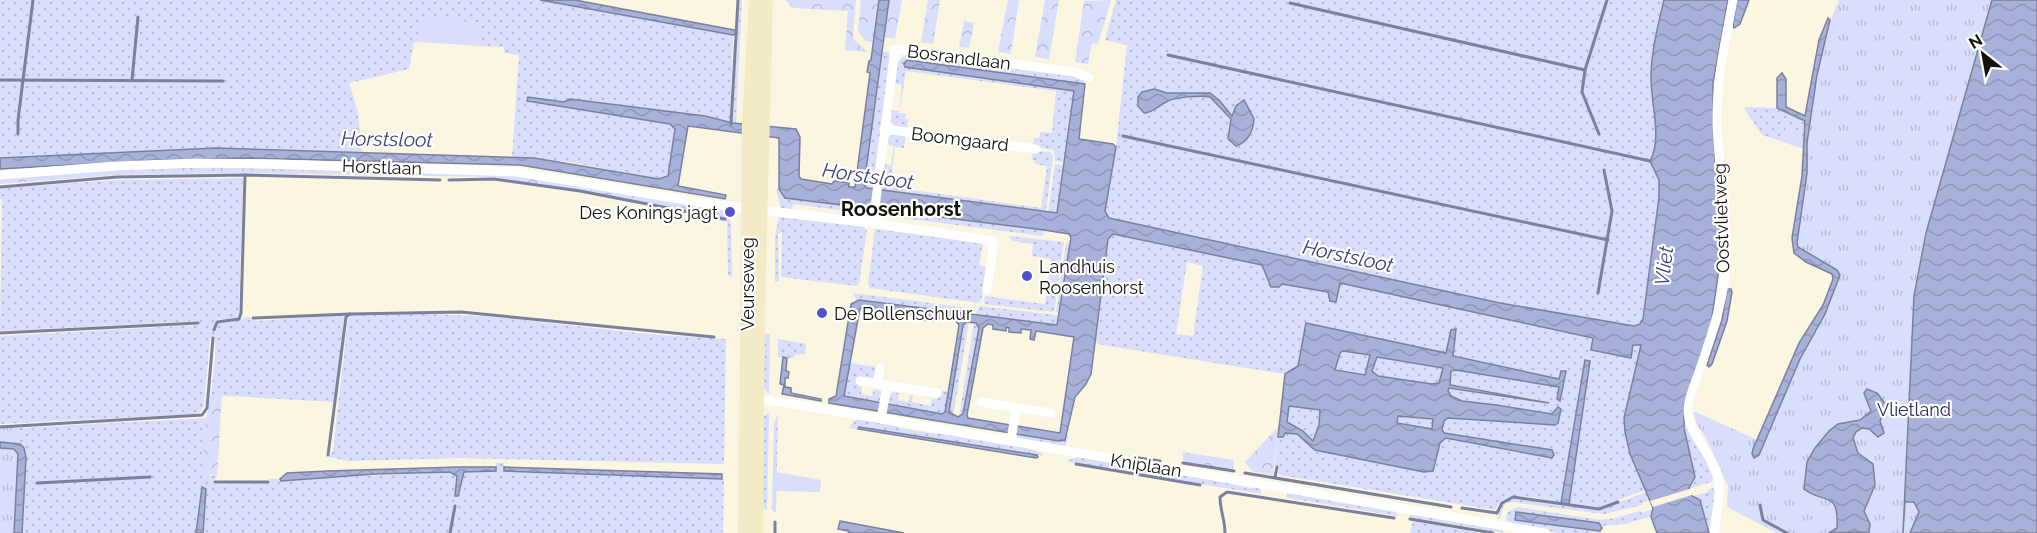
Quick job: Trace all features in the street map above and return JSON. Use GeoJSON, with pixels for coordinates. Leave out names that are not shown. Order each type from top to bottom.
{"type":"FeatureCollection","features":[{"type":"Feature","properties":{"kind":"main road","name":"Veurseweg"},"geometry":{"type":"LineString","coordinates":[[746,533],[752,399],[756,0]]}},
{"type":"Feature","properties":{"kind":"main road","name":"Veurseweg"},"geometry":{"type":"LineString","coordinates":[[756,131],[766,0]]}},
{"type":"Feature","properties":{"kind":"main road","name":"Veurseweg"},"geometry":{"type":"LineString","coordinates":[[752,399],[756,533]]}},
{"type":"Feature","properties":{"kind":"street","name":"Oostvlietweg"},"geometry":{"type":"LineString","coordinates":[[1715,533],[1719,483],[1713,464],[1695,435],[1688,406],[1717,317],[1725,275],[1718,83],[1733,0]]}},
{"type":"Feature","properties":{"kind":"street","name":"Bosrandlaan"},"geometry":{"type":"LineString","coordinates":[[873,218],[895,49],[1075,72],[1089,78]]}},
{"type":"Feature","properties":{"kind":"street","name":"Boomgaard"},"geometry":{"type":"LineString","coordinates":[[884,129],[1035,149]]}},
{"type":"Feature","properties":{"kind":"street","name":"Horstlaan"},"geometry":{"type":"LineString","coordinates":[[0,175],[115,166],[195,163],[517,172],[709,204],[873,218],[994,241],[987,290]]}},
{"type":"Feature","properties":{"kind":"street"},"geometry":{"type":"LineString","coordinates":[[880,368],[884,401],[881,417]]}},
{"type":"Feature","properties":{"kind":"street"},"geometry":{"type":"LineString","coordinates":[[860,381],[937,393]]}},
{"type":"Feature","properties":{"kind":"street","name":"Kniplaan"},"geometry":{"type":"LineString","coordinates":[[752,399],[1011,438],[1545,533]]}},
{"type":"Feature","properties":{"kind":"street"},"geometry":{"type":"LineString","coordinates":[[981,402],[1051,413]]}},
{"type":"Feature","properties":{"kind":"street"},"geometry":{"type":"LineString","coordinates":[[1011,438],[1016,408]]}},
{"type":"Feature","properties":{"kind":"green space"},"geometry":{"type":"Polygon","coordinates":[[[0,0],[540,0],[733,35],[730,121],[570,99],[564,102],[528,101],[670,124],[675,129],[668,176],[659,179],[569,162],[512,157],[519,55],[504,53],[504,47],[480,46],[480,23],[421,18],[419,42],[414,42],[409,69],[349,83],[358,112],[362,153],[216,148],[0,158],[0,0]]]}},
{"type":"Feature","properties":{"kind":"green space"},"geometry":{"type":"Polygon","coordinates":[[[739,0],[742,0],[736,124],[733,123],[739,0]]]}},
{"type":"Feature","properties":{"kind":"green space"},"geometry":{"type":"Polygon","coordinates":[[[785,0],[856,0],[853,35],[855,41],[868,52],[845,50],[848,11],[793,8],[785,0]]]}},
{"type":"Feature","properties":{"kind":"green space"},"geometry":{"type":"Polygon","coordinates":[[[861,0],[879,0],[874,42],[865,41],[858,31],[861,0]]]}},
{"type":"Feature","properties":{"kind":"green space"},"geometry":{"type":"Polygon","coordinates":[[[889,0],[902,0],[895,39],[884,37],[889,0]]]}},
{"type":"Feature","properties":{"kind":"green space"},"geometry":{"type":"Polygon","coordinates":[[[928,0],[940,0],[933,44],[921,42],[928,0]]]}},
{"type":"Feature","properties":{"kind":"green space"},"geometry":{"type":"Polygon","coordinates":[[[1008,0],[1019,0],[1011,54],[998,52],[1008,0]]]}},
{"type":"Feature","properties":{"kind":"green space"},"geometry":{"type":"Polygon","coordinates":[[[1045,0],[1059,0],[1049,59],[1035,57],[1045,0]]]}},
{"type":"Feature","properties":{"kind":"green space"},"geometry":{"type":"Polygon","coordinates":[[[1111,0],[1098,44],[1092,43],[1088,64],[1075,62],[1084,1],[1111,0]]]}},
{"type":"Feature","properties":{"kind":"green space"},"geometry":{"type":"Polygon","coordinates":[[[1116,0],[1664,0],[1654,46],[1651,74],[1656,142],[1650,161],[1659,180],[1659,197],[1643,319],[1640,324],[1634,326],[1500,303],[1109,218],[1105,211],[1116,147],[1127,45],[1105,40],[1116,0]]]}},
{"type":"Feature","properties":{"kind":"green space","name":"Vlietland"},"geometry":{"type":"Polygon","coordinates":[[[1839,0],[2037,0],[2037,533],[1777,533],[1727,507],[1728,486],[1706,438],[1697,425],[1693,411],[1760,441],[1829,297],[1837,275],[1797,253],[1794,244],[1808,115],[1821,43],[1839,0]]]}},
{"type":"Feature","properties":{"kind":"green space"},"geometry":{"type":"Polygon","coordinates":[[[420,18],[481,23],[480,46],[419,42],[420,18]]]}},
{"type":"Feature","properties":{"kind":"green space"},"geometry":{"type":"Polygon","coordinates":[[[964,21],[974,23],[969,48],[959,47],[964,21]]]}},
{"type":"Feature","properties":{"kind":"green space"},"geometry":{"type":"Polygon","coordinates":[[[882,52],[888,52],[890,56],[873,189],[864,185],[882,52]]]}},
{"type":"Feature","properties":{"kind":"green space"},"geometry":{"type":"Polygon","coordinates":[[[909,54],[1072,75],[1085,80],[1085,84],[908,60],[905,67],[1074,91],[1064,162],[1055,161],[1054,150],[1033,146],[1034,138],[1039,138],[1040,132],[1052,133],[1056,91],[906,71],[899,113],[906,114],[907,129],[895,127],[890,120],[891,110],[899,111],[902,85],[894,84],[896,70],[901,59],[909,54]]]}},
{"type":"Feature","properties":{"kind":"green space"},"geometry":{"type":"Polygon","coordinates":[[[1744,108],[1777,108],[1806,121],[1804,148],[1797,147],[1801,133],[1787,128],[1781,141],[1762,135],[1744,108]]]}},
{"type":"Feature","properties":{"kind":"green space"},"geometry":{"type":"Polygon","coordinates":[[[1786,128],[1802,133],[1797,147],[1781,141],[1786,128]]]}},
{"type":"Feature","properties":{"kind":"green space"},"geometry":{"type":"Polygon","coordinates":[[[894,134],[906,135],[904,148],[895,147],[890,187],[1041,208],[1047,166],[1035,164],[1035,160],[1032,160],[1033,151],[1051,152],[1053,157],[1046,212],[880,190],[884,164],[891,165],[894,146],[886,142],[894,134]]]}},
{"type":"Feature","properties":{"kind":"green space"},"geometry":{"type":"Polygon","coordinates":[[[1055,164],[1064,165],[1057,214],[1048,213],[1055,164]]]}},
{"type":"Feature","properties":{"kind":"green space"},"geometry":{"type":"Polygon","coordinates":[[[216,167],[516,176],[715,209],[714,215],[494,177],[244,173],[116,175],[0,184],[0,178],[116,170],[216,167]]]}},
{"type":"Feature","properties":{"kind":"green space"},"geometry":{"type":"Polygon","coordinates":[[[243,178],[239,313],[237,318],[215,320],[212,332],[215,332],[218,323],[244,317],[250,317],[256,321],[342,315],[344,318],[334,402],[211,395],[215,358],[215,338],[213,336],[210,339],[204,406],[200,412],[0,424],[0,336],[199,325],[199,321],[0,331],[2,200],[0,199],[0,188],[117,180],[243,178]]]}},
{"type":"Feature","properties":{"kind":"green space"},"geometry":{"type":"Polygon","coordinates":[[[779,189],[785,198],[870,207],[868,214],[793,204],[792,210],[781,208],[776,190],[779,189]]]}},
{"type":"Feature","properties":{"kind":"green space"},"geometry":{"type":"Polygon","coordinates":[[[878,208],[1044,230],[1043,236],[877,215],[878,208]]]}},
{"type":"Feature","properties":{"kind":"green space"},"geometry":{"type":"Polygon","coordinates":[[[715,209],[728,211],[731,225],[732,276],[728,276],[727,222],[714,220],[715,209]]]}},
{"type":"Feature","properties":{"kind":"green space"},"geometry":{"type":"Polygon","coordinates":[[[779,217],[864,227],[867,231],[859,284],[856,286],[781,277],[782,233],[784,231],[778,234],[779,281],[775,282],[775,236],[779,217]]]}},
{"type":"Feature","properties":{"kind":"green space"},"geometry":{"type":"Polygon","coordinates":[[[875,229],[983,243],[979,265],[987,267],[981,301],[979,303],[870,288],[868,284],[875,229]]]}},
{"type":"Feature","properties":{"kind":"green space"},"geometry":{"type":"Polygon","coordinates":[[[1112,234],[1262,265],[1279,287],[1282,284],[1328,292],[1336,302],[1340,283],[1593,338],[1592,349],[1630,358],[1633,344],[1641,345],[1624,418],[1626,441],[1645,490],[1599,507],[1569,504],[1590,361],[1585,360],[1561,503],[1515,496],[1506,498],[1495,510],[1279,475],[1278,466],[1275,466],[1278,437],[1283,437],[1285,433],[1297,434],[1315,450],[1424,472],[1436,462],[1440,443],[1445,438],[1552,458],[1444,433],[1442,430],[1444,421],[1448,418],[1555,425],[1558,407],[1554,414],[1463,401],[1451,396],[1449,388],[1548,401],[1450,385],[1451,371],[1559,387],[1557,398],[1560,400],[1566,371],[1559,379],[1452,356],[1456,329],[1451,330],[1447,353],[1306,323],[1298,366],[1285,374],[1102,345],[1094,342],[1108,239],[1112,234]],[[1187,262],[1176,334],[1193,336],[1203,266],[1187,262]]]}},
{"type":"Feature","properties":{"kind":"green space"},"geometry":{"type":"Polygon","coordinates":[[[1009,236],[1064,242],[1054,312],[984,304],[985,296],[1045,304],[1051,259],[1032,256],[1033,244],[1012,241],[1009,236]]]}},
{"type":"Feature","properties":{"kind":"green space"},"geometry":{"type":"Polygon","coordinates":[[[1066,243],[1070,244],[1059,313],[1056,312],[1066,243]]]}},
{"type":"Feature","properties":{"kind":"green space"},"geometry":{"type":"Polygon","coordinates":[[[853,293],[969,308],[970,314],[857,301],[853,293]]]}},
{"type":"Feature","properties":{"kind":"green space"},"geometry":{"type":"Polygon","coordinates":[[[979,306],[1059,316],[1057,325],[975,315],[979,306]]]}},
{"type":"Feature","properties":{"kind":"green space"},"geometry":{"type":"Polygon","coordinates":[[[352,315],[485,316],[648,334],[726,339],[724,464],[459,458],[349,461],[329,457],[333,450],[348,319],[352,315]]]}},
{"type":"Feature","properties":{"kind":"green space"},"geometry":{"type":"Polygon","coordinates":[[[969,322],[953,416],[949,412],[963,325],[969,322]]]}},
{"type":"Feature","properties":{"kind":"green space"},"geometry":{"type":"Polygon","coordinates":[[[974,323],[979,328],[963,415],[959,417],[974,323]]]}},
{"type":"Feature","properties":{"kind":"green space"},"geometry":{"type":"Polygon","coordinates":[[[765,334],[770,334],[769,394],[761,382],[760,374],[765,334]]]}},
{"type":"Feature","properties":{"kind":"green space"},"geometry":{"type":"Polygon","coordinates":[[[778,339],[806,344],[805,354],[795,355],[794,358],[778,357],[778,339]]]}},
{"type":"Feature","properties":{"kind":"green space"},"geometry":{"type":"Polygon","coordinates":[[[1344,351],[1370,355],[1365,376],[1335,370],[1340,353],[1344,351]]]}},
{"type":"Feature","properties":{"kind":"green space"},"geometry":{"type":"Polygon","coordinates":[[[1377,357],[1443,368],[1439,383],[1378,376],[1372,371],[1377,357]]]}},
{"type":"Feature","properties":{"kind":"green space"},"geometry":{"type":"Polygon","coordinates":[[[849,363],[877,367],[875,378],[857,384],[862,387],[861,394],[872,396],[874,389],[881,391],[880,403],[844,396],[849,363]]]}},
{"type":"Feature","properties":{"kind":"green space"},"geometry":{"type":"Polygon","coordinates":[[[938,390],[949,392],[945,412],[942,414],[888,405],[889,396],[893,392],[899,393],[898,400],[908,402],[910,395],[913,395],[912,402],[931,406],[932,399],[937,399],[938,390]]]}},
{"type":"Feature","properties":{"kind":"green space"},"geometry":{"type":"Polygon","coordinates":[[[211,395],[222,395],[217,475],[202,474],[206,418],[211,395]]]}},
{"type":"Feature","properties":{"kind":"green space"},"geometry":{"type":"Polygon","coordinates":[[[1684,405],[1713,479],[1711,482],[1689,489],[1695,477],[1684,428],[1684,405]]]}},
{"type":"Feature","properties":{"kind":"green space"},"geometry":{"type":"Polygon","coordinates":[[[1289,406],[1320,410],[1319,426],[1313,441],[1303,431],[1286,422],[1289,406]]]}},
{"type":"Feature","properties":{"kind":"green space"},"geometry":{"type":"Polygon","coordinates":[[[769,413],[767,510],[762,508],[761,418],[769,413]]]}},
{"type":"Feature","properties":{"kind":"green space"},"geometry":{"type":"Polygon","coordinates":[[[778,416],[776,512],[774,512],[772,510],[774,423],[778,416]]]}},
{"type":"Feature","properties":{"kind":"green space"},"geometry":{"type":"Polygon","coordinates":[[[1398,416],[1433,419],[1432,429],[1397,423],[1398,416]]]}},
{"type":"Feature","properties":{"kind":"green space"},"geometry":{"type":"Polygon","coordinates":[[[206,418],[210,476],[217,475],[213,484],[269,483],[269,479],[451,472],[457,476],[455,495],[458,496],[464,472],[496,471],[496,463],[504,463],[504,471],[724,479],[723,533],[203,533],[206,490],[198,510],[196,533],[22,533],[26,457],[24,448],[10,442],[0,429],[206,418]]]}},
{"type":"Feature","properties":{"kind":"green space"},"geometry":{"type":"Polygon","coordinates":[[[858,419],[897,425],[899,428],[1031,448],[1045,456],[859,427],[858,429],[849,428],[858,419]]]}},
{"type":"Feature","properties":{"kind":"green space"},"geometry":{"type":"Polygon","coordinates":[[[1280,419],[1273,475],[1253,472],[1245,462],[1279,426],[1280,419]]]}},
{"type":"Feature","properties":{"kind":"green space"},"geometry":{"type":"Polygon","coordinates":[[[0,425],[19,425],[19,533],[0,533],[0,425]]]}},
{"type":"Feature","properties":{"kind":"green space"},"geometry":{"type":"Polygon","coordinates":[[[1016,434],[1065,440],[1066,435],[1069,435],[1065,446],[1017,438],[1016,434]]]}},
{"type":"Feature","properties":{"kind":"green space"},"geometry":{"type":"Polygon","coordinates":[[[1182,452],[1234,460],[1233,470],[1184,463],[1182,452]]]}},
{"type":"Feature","properties":{"kind":"green space"},"geometry":{"type":"Polygon","coordinates":[[[1078,457],[1214,479],[1250,488],[1261,487],[1261,494],[1068,462],[1078,457]]]}},
{"type":"Feature","properties":{"kind":"green space"},"geometry":{"type":"Polygon","coordinates":[[[776,472],[821,480],[820,492],[776,491],[776,472]]]}},
{"type":"Feature","properties":{"kind":"green space"},"geometry":{"type":"Polygon","coordinates":[[[1713,488],[1715,491],[1709,533],[1701,502],[1694,496],[1713,488]]]}},
{"type":"Feature","properties":{"kind":"green space"},"geometry":{"type":"Polygon","coordinates":[[[1288,491],[1395,510],[1398,516],[1287,498],[1288,491]]]}},
{"type":"Feature","properties":{"kind":"green space"},"geometry":{"type":"Polygon","coordinates":[[[1646,492],[1650,500],[1642,505],[1604,514],[1510,502],[1504,505],[1500,519],[1497,519],[1503,503],[1513,498],[1598,510],[1646,492]]]}},
{"type":"Feature","properties":{"kind":"green space"},"geometry":{"type":"Polygon","coordinates":[[[1518,507],[1600,520],[1653,509],[1652,516],[1625,524],[1601,526],[1599,523],[1514,518],[1600,531],[1600,533],[1559,533],[1508,523],[1506,519],[1508,512],[1518,507]]]}},
{"type":"Feature","properties":{"kind":"green space"},"geometry":{"type":"Polygon","coordinates":[[[1412,513],[1502,528],[1503,533],[1409,517],[1412,513]]]}},
{"type":"Feature","properties":{"kind":"green space"},"geometry":{"type":"Polygon","coordinates":[[[1413,521],[1480,533],[1410,533],[1413,521]]]}},
{"type":"Feature","properties":{"kind":"water"},"geometry":{"type":"Polygon","coordinates":[[[540,0],[575,0],[734,30],[737,33],[733,35],[540,0]]]}},
{"type":"Feature","properties":{"kind":"water","name":"Vliet"},"geometry":{"type":"Polygon","coordinates":[[[879,0],[889,0],[864,185],[867,188],[1057,213],[1074,91],[905,67],[904,64],[907,60],[1085,84],[1079,139],[1113,144],[1116,147],[1105,211],[1109,218],[1500,303],[1634,326],[1640,324],[1643,319],[1659,197],[1659,180],[1650,161],[1656,142],[1651,74],[1654,46],[1664,0],[1728,0],[1713,83],[1713,129],[1720,235],[1719,268],[1711,324],[1684,405],[1684,428],[1695,477],[1689,488],[1692,496],[1700,500],[1709,533],[1657,533],[1651,517],[1653,508],[1630,454],[1624,418],[1641,345],[1633,345],[1631,358],[1591,350],[1593,338],[1340,283],[1336,302],[1330,301],[1328,292],[1282,284],[1279,287],[1271,287],[1262,265],[1113,234],[1108,239],[1091,374],[1075,397],[1065,440],[1059,441],[829,403],[829,399],[836,396],[851,304],[859,300],[1057,325],[1071,237],[1069,234],[1044,230],[785,198],[779,189],[779,138],[688,126],[678,186],[726,195],[725,199],[520,165],[249,158],[157,160],[0,169],[0,158],[216,148],[534,158],[659,179],[668,176],[675,129],[670,124],[527,101],[528,97],[564,102],[570,99],[705,116],[733,123],[796,129],[800,137],[799,176],[801,179],[832,184],[834,181],[849,183],[849,187],[855,187],[870,73],[867,72],[871,60],[879,0]],[[860,308],[844,396],[942,414],[945,412],[959,325],[955,320],[934,318],[933,321],[922,320],[922,316],[860,308]],[[967,322],[963,325],[949,412],[958,417],[963,414],[979,328],[976,323],[967,322]],[[988,324],[983,328],[968,418],[1060,433],[1074,337],[1036,331],[1034,340],[1030,339],[1031,330],[1021,329],[1021,333],[1009,332],[1009,328],[1006,327],[1006,331],[993,329],[993,325],[988,324]]]}},
{"type":"Feature","properties":{"kind":"water"},"geometry":{"type":"Polygon","coordinates":[[[1737,0],[1749,0],[1740,24],[1734,28],[1733,26],[1737,0]]]}},
{"type":"Feature","properties":{"kind":"water","name":"Vlietland"},"geometry":{"type":"Polygon","coordinates":[[[1992,0],[2037,0],[2037,533],[1910,533],[1919,512],[1914,502],[1905,502],[1903,533],[1914,296],[1926,233],[1992,0]]]}},
{"type":"Feature","properties":{"kind":"water"},"geometry":{"type":"Polygon","coordinates":[[[1828,18],[1830,20],[1817,75],[1807,143],[1807,173],[1797,243],[1798,247],[1837,270],[1840,275],[1825,314],[1800,359],[1759,455],[1754,458],[1753,449],[1799,343],[1823,305],[1833,279],[1832,274],[1806,262],[1794,253],[1792,238],[1802,176],[1805,121],[1777,108],[1777,78],[1782,73],[1786,79],[1786,107],[1805,116],[1819,40],[1828,18]]]}},
{"type":"Feature","properties":{"kind":"water"},"geometry":{"type":"Polygon","coordinates":[[[1154,89],[1167,93],[1210,93],[1232,116],[1236,106],[1244,100],[1254,119],[1251,132],[1244,142],[1236,146],[1228,139],[1231,119],[1210,97],[1194,96],[1175,99],[1144,113],[1138,106],[1138,97],[1142,92],[1154,89]]]}},
{"type":"Feature","properties":{"kind":"water"},"geometry":{"type":"Polygon","coordinates":[[[1727,289],[1731,289],[1732,292],[1727,321],[1709,367],[1707,365],[1722,320],[1727,289]]]}},
{"type":"Feature","properties":{"kind":"water"},"geometry":{"type":"Polygon","coordinates":[[[1306,323],[1446,353],[1451,330],[1456,329],[1453,356],[1559,379],[1561,371],[1566,371],[1560,401],[1557,399],[1559,387],[1451,371],[1450,385],[1549,403],[1449,388],[1451,396],[1462,401],[1552,414],[1558,407],[1561,409],[1558,423],[1555,425],[1448,418],[1444,421],[1442,430],[1444,433],[1552,450],[1554,455],[1552,458],[1446,438],[1440,443],[1433,471],[1424,472],[1315,450],[1297,434],[1285,433],[1283,437],[1278,437],[1285,374],[1298,366],[1306,323]],[[1343,351],[1340,353],[1335,370],[1365,375],[1370,355],[1343,351]],[[1377,357],[1372,371],[1378,376],[1432,384],[1439,383],[1443,368],[1377,357]],[[1289,406],[1287,422],[1303,431],[1313,441],[1319,425],[1320,410],[1289,406]],[[1398,416],[1397,423],[1432,429],[1433,419],[1398,416]]]}},
{"type":"Feature","properties":{"kind":"water"},"geometry":{"type":"Polygon","coordinates":[[[783,357],[787,358],[786,371],[789,372],[788,378],[785,378],[785,387],[791,388],[791,393],[821,399],[821,401],[782,394],[784,385],[780,384],[783,357]]]}},
{"type":"Feature","properties":{"kind":"water"},"geometry":{"type":"Polygon","coordinates":[[[1585,360],[1590,361],[1569,504],[1561,503],[1585,360]]]}},
{"type":"Feature","properties":{"kind":"water"},"geometry":{"type":"Polygon","coordinates":[[[1867,389],[1877,393],[1887,406],[1880,421],[1884,433],[1878,437],[1869,429],[1862,428],[1853,438],[1858,453],[1873,464],[1875,485],[1864,511],[1870,524],[1869,532],[1829,533],[1837,528],[1836,508],[1829,500],[1804,489],[1807,462],[1829,431],[1838,424],[1860,420],[1871,411],[1864,393],[1867,389]]]}},
{"type":"Feature","properties":{"kind":"water"},"geometry":{"type":"Polygon","coordinates":[[[859,427],[1037,455],[1038,457],[858,429],[859,427]]]}},
{"type":"Feature","properties":{"kind":"water"},"geometry":{"type":"Polygon","coordinates":[[[0,442],[20,444],[24,448],[26,457],[22,533],[14,533],[18,454],[14,449],[0,448],[0,442]]]}},
{"type":"Feature","properties":{"kind":"water"},"geometry":{"type":"Polygon","coordinates":[[[496,467],[496,471],[464,472],[458,496],[455,496],[457,476],[450,472],[376,474],[281,481],[280,479],[287,473],[496,467]]]}},
{"type":"Feature","properties":{"kind":"water"},"geometry":{"type":"Polygon","coordinates":[[[504,467],[722,474],[722,479],[504,471],[504,467]]]}},
{"type":"Feature","properties":{"kind":"water"},"geometry":{"type":"Polygon","coordinates":[[[202,487],[206,489],[203,533],[196,533],[202,487]]]}},
{"type":"Feature","properties":{"kind":"water"},"geometry":{"type":"Polygon","coordinates":[[[1516,512],[1599,523],[1602,528],[1600,531],[1515,520],[1516,512]]]}},
{"type":"Feature","properties":{"kind":"water"},"geometry":{"type":"Polygon","coordinates":[[[840,521],[904,533],[849,533],[838,529],[840,521]]]}},
{"type":"Feature","properties":{"kind":"pier"},"geometry":{"type":"Polygon","coordinates":[[[1693,488],[1695,494],[1653,507],[1650,501],[1693,488]]]}},
{"type":"Feature","properties":{"kind":"waterway"},"geometry":{"type":"LineString","coordinates":[[18,134],[33,0]]}},
{"type":"Feature","properties":{"kind":"waterway"},"geometry":{"type":"LineString","coordinates":[[731,124],[738,0]]}},
{"type":"Feature","properties":{"kind":"waterway"},"geometry":{"type":"LineString","coordinates":[[1599,134],[1582,92],[1585,70],[1607,0]]}},
{"type":"Feature","properties":{"kind":"waterway"},"geometry":{"type":"LineString","coordinates":[[1290,3],[1585,70]]}},
{"type":"Feature","properties":{"kind":"waterway"},"geometry":{"type":"LineString","coordinates":[[132,80],[138,17]]}},
{"type":"Feature","properties":{"kind":"waterway"},"geometry":{"type":"LineString","coordinates":[[1168,55],[1650,161]]}},
{"type":"Feature","properties":{"kind":"waterway"},"geometry":{"type":"LineString","coordinates":[[0,80],[223,81]]}},
{"type":"Feature","properties":{"kind":"waterway"},"geometry":{"type":"LineString","coordinates":[[1123,136],[1608,240]]}},
{"type":"Feature","properties":{"kind":"waterway"},"geometry":{"type":"LineString","coordinates":[[1598,293],[1612,211],[1604,170]]}},
{"type":"Feature","properties":{"kind":"waterway"},"geometry":{"type":"LineString","coordinates":[[0,187],[117,177],[245,175],[440,180]]}},
{"type":"Feature","properties":{"kind":"waterway"},"geometry":{"type":"LineString","coordinates":[[214,330],[217,322],[239,319],[241,313],[245,175]]}},
{"type":"Feature","properties":{"kind":"waterway"},"geometry":{"type":"LineString","coordinates":[[449,180],[494,179],[580,191],[725,219]]}},
{"type":"Feature","properties":{"kind":"waterway"},"geometry":{"type":"LineString","coordinates":[[328,455],[346,317],[350,314],[461,312],[714,337]]}},
{"type":"Feature","properties":{"kind":"waterway"},"geometry":{"type":"LineString","coordinates":[[253,318],[350,314]]}},
{"type":"Feature","properties":{"kind":"waterway"},"geometry":{"type":"LineString","coordinates":[[0,333],[198,323]]}},
{"type":"Feature","properties":{"kind":"waterway"},"geometry":{"type":"LineString","coordinates":[[0,427],[202,415],[207,408],[213,338]]}},
{"type":"Feature","properties":{"kind":"waterway"},"geometry":{"type":"LineString","coordinates":[[1138,458],[1160,461]]}},
{"type":"Feature","properties":{"kind":"waterway"},"geometry":{"type":"LineString","coordinates":[[1183,463],[1234,471]]}},
{"type":"Feature","properties":{"kind":"waterway"},"geometry":{"type":"LineString","coordinates":[[1076,464],[1200,485]]}},
{"type":"Feature","properties":{"kind":"waterway"},"geometry":{"type":"LineString","coordinates":[[1275,477],[1277,467]]}},
{"type":"Feature","properties":{"kind":"waterway"},"geometry":{"type":"LineString","coordinates":[[1245,473],[1451,507]]}},
{"type":"Feature","properties":{"kind":"waterway"},"geometry":{"type":"LineString","coordinates":[[37,483],[150,477]]}},
{"type":"Feature","properties":{"kind":"waterway"},"geometry":{"type":"LineString","coordinates":[[215,482],[268,482]]}},
{"type":"Feature","properties":{"kind":"waterway"},"geometry":{"type":"LineString","coordinates":[[1225,533],[1220,497],[1227,492],[1394,518]]}},
{"type":"Feature","properties":{"kind":"waterway"},"geometry":{"type":"LineString","coordinates":[[1462,508],[1497,513],[1502,503],[1513,497],[1599,509],[1618,502]]}},
{"type":"Feature","properties":{"kind":"waterway"},"geometry":{"type":"LineString","coordinates":[[1760,505],[1763,520],[1787,533]]}},
{"type":"Feature","properties":{"kind":"waterway"},"geometry":{"type":"LineString","coordinates":[[450,533],[455,506]]}},
{"type":"Feature","properties":{"kind":"waterway"},"geometry":{"type":"LineString","coordinates":[[1410,519],[1493,533]]}},
{"type":"Feature","properties":{"kind":"waterway"},"geometry":{"type":"LineString","coordinates":[[775,522],[775,533]]}},
{"type":"Feature","properties":{"kind":"place","name":"Des Konings jagt"},"geometry":{"type":"Point","coordinates":[730,212]}},
{"type":"Feature","properties":{"kind":"place","name":"Landhuis Roosenhorst"},"geometry":{"type":"Point","coordinates":[1027,276]}},
{"type":"Feature","properties":{"kind":"place","name":"De Bollenschuur"},"geometry":{"type":"Point","coordinates":[822,313]}},
{"type":"Feature","properties":{"kind":"district","name":"Roosenhorst"},"geometry":{"type":"Point","coordinates":[901,209]}},
{"type":"Feature","properties":{"kind":"water label","name":"Horstsloot"},"geometry":{"type":"Point","coordinates":[387,139]}},
{"type":"Feature","properties":{"kind":"water label","name":"Horstsloot"},"geometry":{"type":"Point","coordinates":[868,176]}},
{"type":"Feature","properties":{"kind":"water label","name":"Horstsloot"},"geometry":{"type":"Point","coordinates":[1348,256]}}]}
